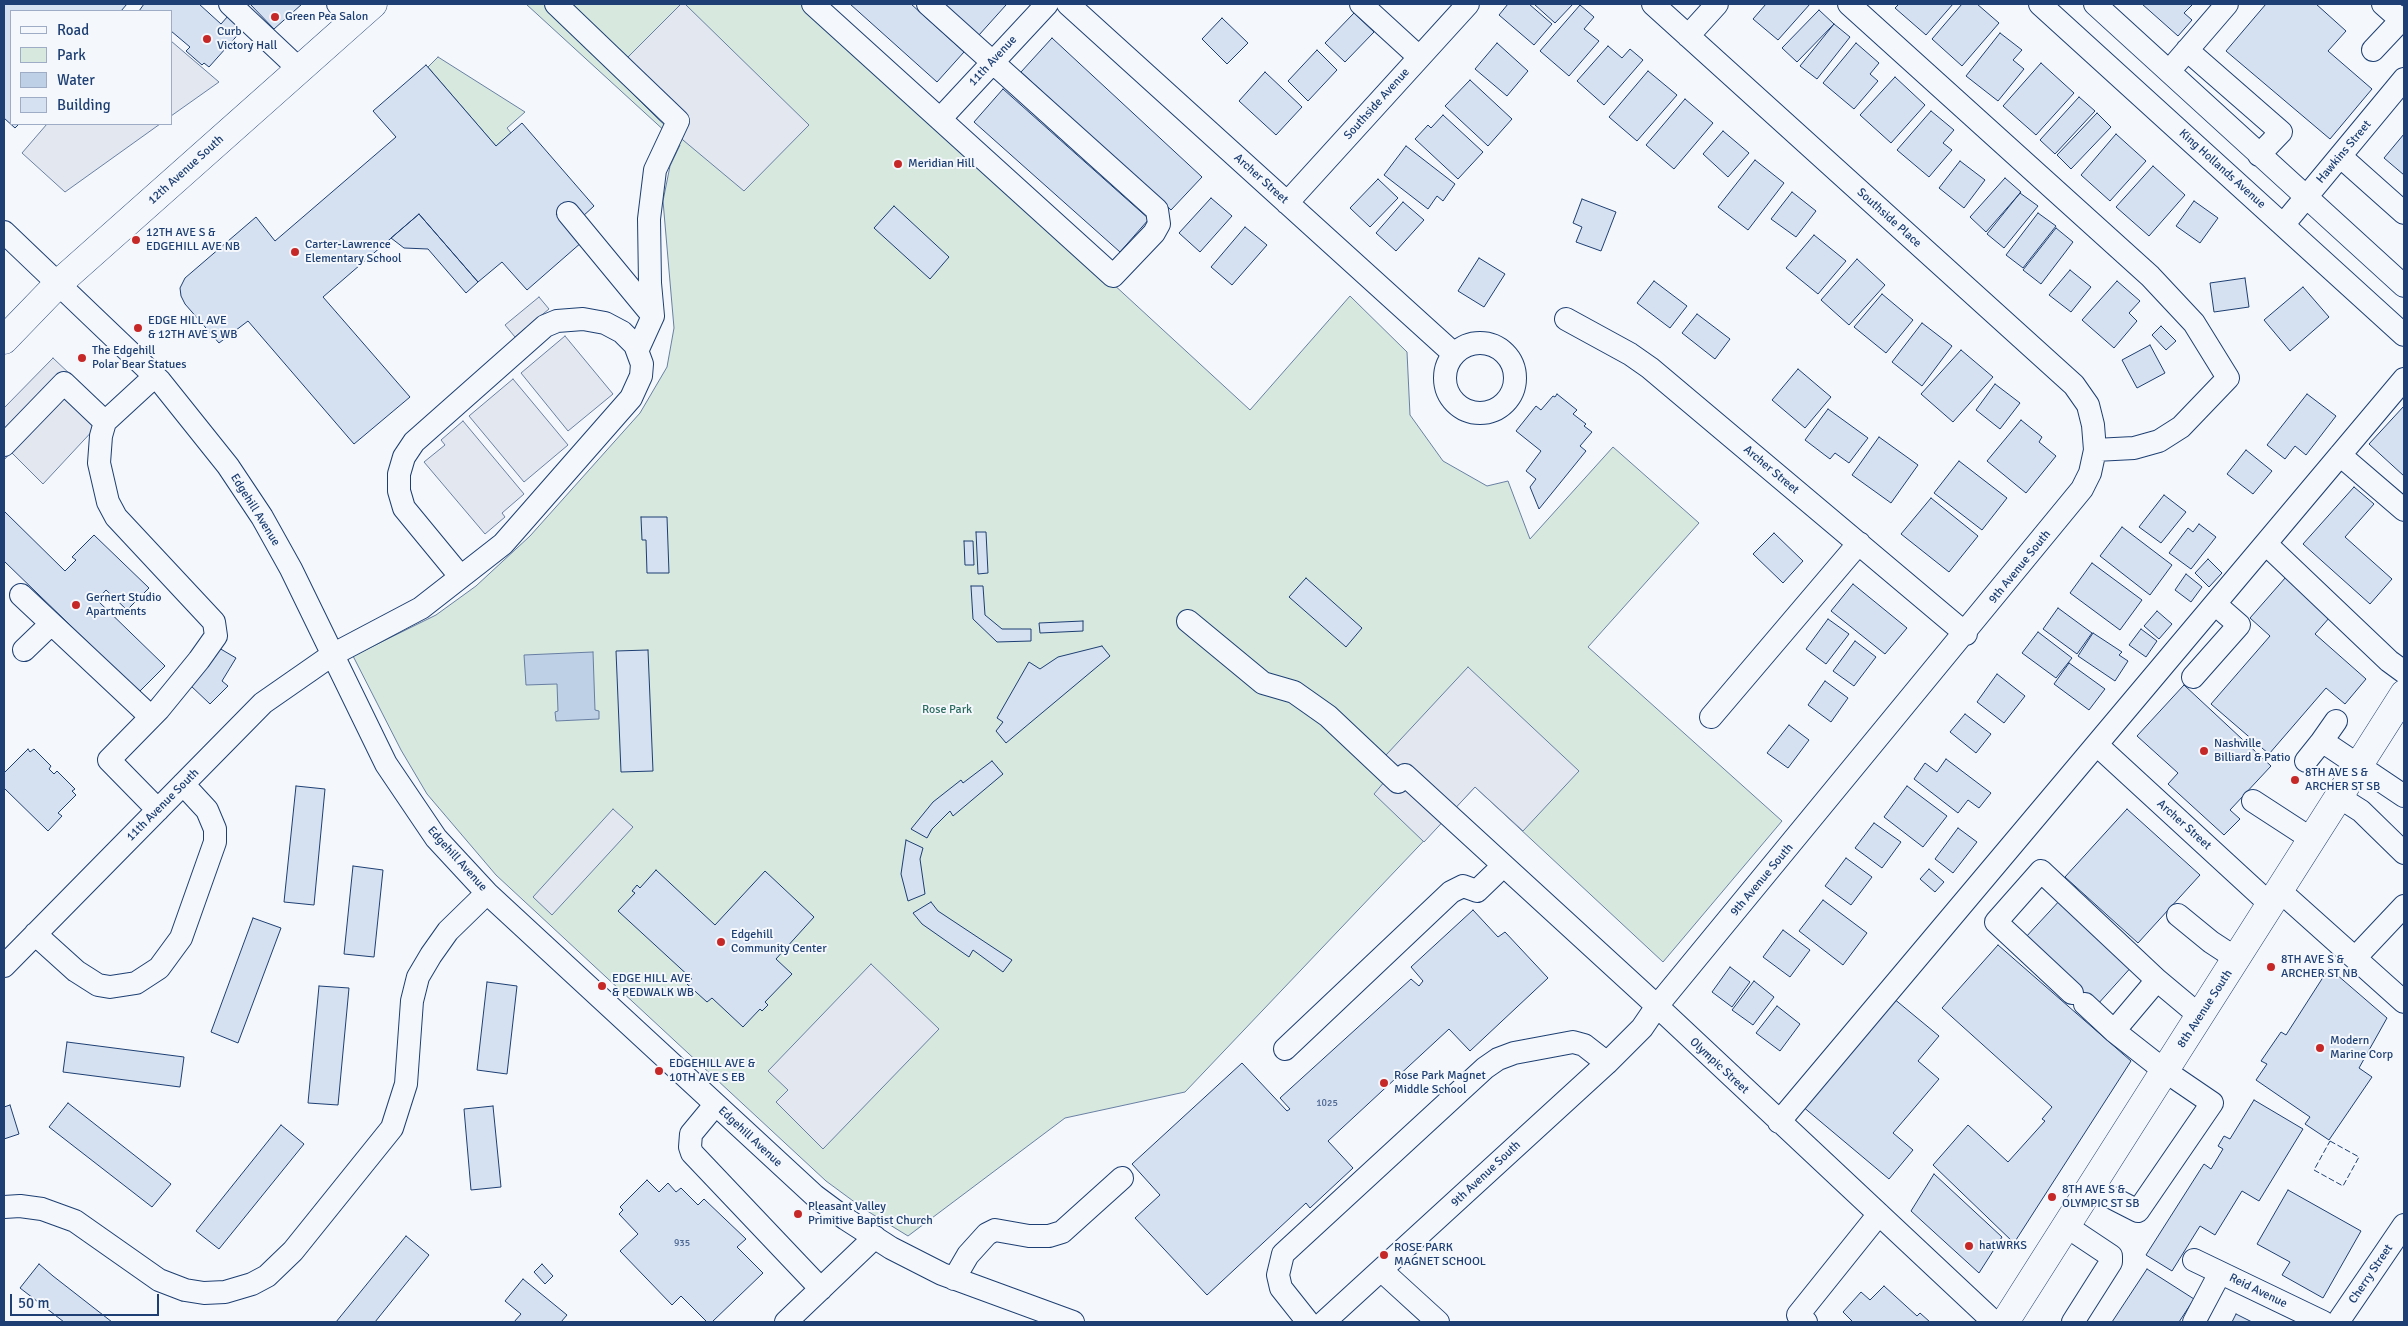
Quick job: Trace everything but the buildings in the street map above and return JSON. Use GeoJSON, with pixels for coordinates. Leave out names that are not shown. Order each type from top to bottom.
{"type":"FeatureCollection","features":[{"type":"Feature","properties":{"kind":"main road","name":"12th Avenue South"},"geometry":{"type":"LineString","coordinates":[[4,340],[58,283],[299,69],[345,13],[372,4]]}},
{"type":"Feature","properties":{"kind":"main road","name":"8th Avenue South"},"geometry":{"type":"LineString","coordinates":[[2005,1322],[2404,694]]}},
{"type":"Feature","properties":{"kind":"street"},"geometry":{"type":"LineString","coordinates":[[230,4],[299,69]]}},
{"type":"Feature","properties":{"kind":"street"},"geometry":{"type":"LineString","coordinates":[[556,4],[678,120],[655,170],[649,219],[650,283],[653,316],[638,350]]}},
{"type":"Feature","properties":{"kind":"street"},"geometry":{"type":"LineString","coordinates":[[813,4],[941,118],[1113,276],[1154,233],[1158,224],[1157,210],[928,4]]}},
{"type":"Feature","properties":{"kind":"street","name":"11th Avenue"},"geometry":{"type":"LineString","coordinates":[[941,118],[1047,4]]}},
{"type":"Feature","properties":{"kind":"street","name":"Archer Street"},"geometry":{"type":"LineString","coordinates":[[1068,4],[1454,354]]}},
{"type":"Feature","properties":{"kind":"street"},"geometry":{"type":"LineString","coordinates":[[1361,4],[1420,57]]}},
{"type":"Feature","properties":{"kind":"street","name":"Southside Avenue"},"geometry":{"type":"LineString","coordinates":[[1287,203],[1468,4]]}},
{"type":"Feature","properties":{"kind":"street","name":"Southside Place"},"geometry":{"type":"LineString","coordinates":[[1654,4],[2074,385],[2088,405],[2095,450]]}},
{"type":"Feature","properties":{"kind":"street"},"geometry":{"type":"LineString","coordinates":[[1688,36],[1717,4]]}},
{"type":"Feature","properties":{"kind":"street"},"geometry":{"type":"LineString","coordinates":[[1849,4],[2150,276],[2194,323],[2228,378],[2181,427],[2159,441],[2134,448],[2095,450]]}},
{"type":"Feature","properties":{"kind":"street","name":"King Hollands Avenue"},"geometry":{"type":"LineString","coordinates":[[2040,4],[2404,335]]}},
{"type":"Feature","properties":{"kind":"street"},"geometry":{"type":"LineString","coordinates":[[2094,4],[2404,286]]}},
{"type":"Feature","properties":{"kind":"street"},"geometry":{"type":"LineString","coordinates":[[2168,71],[2227,4]]}},
{"type":"Feature","properties":{"kind":"street"},"geometry":{"type":"LineString","coordinates":[[2373,50],[2402,18],[2383,4]]}},
{"type":"Feature","properties":{"kind":"street"},"geometry":{"type":"LineString","coordinates":[[2187,50],[2281,132],[2259,154]]}},
{"type":"Feature","properties":{"kind":"street","name":"Hawkins Street"},"geometry":{"type":"LineString","coordinates":[[2283,225],[2404,79]]}},
{"type":"Feature","properties":{"kind":"street"},"geometry":{"type":"LineString","coordinates":[[2214,113],[2233,91]]}},
{"type":"Feature","properties":{"kind":"street"},"geometry":{"type":"LineString","coordinates":[[2340,156],[2404,213]]}},
{"type":"Feature","properties":{"kind":"street"},"geometry":{"type":"LineString","coordinates":[[568,213],[653,316]]}},
{"type":"Feature","properties":{"kind":"street","name":"Edgehill Avenue"},"geometry":{"type":"LineString","coordinates":[[4,232],[155,376],[207,438],[262,518],[310,606],[386,764],[410,803],[436,838],[487,893],[815,1196],[875,1237],[954,1278],[1073,1322]]}},
{"type":"Feature","properties":{"kind":"street"},"geometry":{"type":"LineString","coordinates":[[460,576],[404,508],[399,491],[399,474],[404,457],[414,442],[540,331],[557,320],[583,319],[605,323],[629,336],[638,350]]}},
{"type":"Feature","properties":{"kind":"street","name":"Archer Street"},"geometry":{"type":"LineString","coordinates":[[1566,319],[1630,354],[1650,368],[1966,634]]}},
{"type":"Feature","properties":{"kind":"street","name":"11th Avenue South"},"geometry":{"type":"LineString","coordinates":[[4,966],[263,703],[332,655],[421,608],[503,544],[631,398],[641,376],[642,364],[638,350]]}},
{"type":"Feature","properties":{"kind":"street"},"geometry":{"type":"LineString","coordinates":[[155,376],[105,422],[101,436],[99,463],[108,502],[116,517],[208,615],[217,628],[216,636],[200,660],[109,760],[158,810]]}},
{"type":"Feature","properties":{"kind":"street"},"geometry":{"type":"LineString","coordinates":[[1778,1122],[2404,379]]}},
{"type":"Feature","properties":{"kind":"street"},"geometry":{"type":"LineString","coordinates":[[4,445],[64,383],[105,422]]}},
{"type":"Feature","properties":{"kind":"street","name":"9th Avenue South"},"geometry":{"type":"LineString","coordinates":[[1324,1322],[1607,1063],[1642,1028],[1657,1006],[1966,634],[2082,489],[2090,473],[2095,450]]}},
{"type":"Feature","properties":{"kind":"street"},"geometry":{"type":"LineString","coordinates":[[2340,455],[2404,510]]}},
{"type":"Feature","properties":{"kind":"street"},"geometry":{"type":"LineString","coordinates":[[1711,717],[1859,544]]}},
{"type":"Feature","properties":{"kind":"street"},"geometry":{"type":"LineString","coordinates":[[2266,544],[2389,661],[2404,672]]}},
{"type":"Feature","properties":{"kind":"street"},"geometry":{"type":"LineString","coordinates":[[21,596],[150,717]]}},
{"type":"Feature","properties":{"kind":"street"},"geometry":{"type":"LineString","coordinates":[[2193,677],[2239,625],[2215,604]]}},
{"type":"Feature","properties":{"kind":"street","name":"Olympic Street"},"geometry":{"type":"LineString","coordinates":[[1188,621],[1263,682],[1294,692],[1328,716],[1398,782],[1404,775],[1657,1006],[1778,1122],[1994,1322]]}},
{"type":"Feature","properties":{"kind":"street"},"geometry":{"type":"LineString","coordinates":[[24,650],[50,624]]}},
{"type":"Feature","properties":{"kind":"street"},"geometry":{"type":"LineString","coordinates":[[2306,761],[2336,721]]}},
{"type":"Feature","properties":{"kind":"street"},"geometry":{"type":"LineString","coordinates":[[2322,741],[2404,796]]}},
{"type":"Feature","properties":{"kind":"street","name":"Archer Street"},"geometry":{"type":"LineString","coordinates":[[2097,745],[2276,898],[2355,958],[2404,1002]]}},
{"type":"Feature","properties":{"kind":"street"},"geometry":{"type":"LineString","coordinates":[[35,934],[76,972],[98,985],[110,987],[136,983],[159,968],[181,938],[215,842],[215,829],[207,810],[183,784]]}},
{"type":"Feature","properties":{"kind":"street"},"geometry":{"type":"LineString","coordinates":[[2340,797],[2361,811],[2404,853]]}},
{"type":"Feature","properties":{"kind":"street"},"geometry":{"type":"LineString","coordinates":[[2253,801],[2313,840]]}},
{"type":"Feature","properties":{"kind":"street"},"geometry":{"type":"LineString","coordinates":[[1285,1049],[1451,892],[1463,886],[1477,891],[1503,866]]}},
{"type":"Feature","properties":{"kind":"street"},"geometry":{"type":"LineString","coordinates":[[2091,1187],[2138,1211],[2212,1103],[2165,1071],[2114,1031],[1996,922],[2041,871],[2157,980],[2200,1016]]}},
{"type":"Feature","properties":{"kind":"street"},"geometry":{"type":"LineString","coordinates":[[4,1207],[20,1206],[42,1209],[75,1221],[159,1280],[185,1290],[204,1294],[225,1292],[252,1284],[267,1276],[293,1251],[392,1128],[406,1084],[412,1001],[418,977],[430,955],[448,932],[487,893]]}},
{"type":"Feature","properties":{"kind":"street"},"geometry":{"type":"LineString","coordinates":[[2355,958],[2404,906]]}},
{"type":"Feature","properties":{"kind":"street"},"geometry":{"type":"LineString","coordinates":[[2178,915],[2211,942],[2237,959]]}},
{"type":"Feature","properties":{"kind":"street"},"geometry":{"type":"LineString","coordinates":[[2114,1031],[2157,980]]}},
{"type":"Feature","properties":{"kind":"street"},"geometry":{"type":"LineString","coordinates":[[1308,1322],[1282,1288],[1278,1275],[1283,1254],[1486,1068],[1498,1059],[1514,1053],[1572,1042],[1584,1045],[1607,1063]]}},
{"type":"Feature","properties":{"kind":"street"},"geometry":{"type":"LineString","coordinates":[[715,1105],[691,1134],[690,1147],[692,1153],[821,1289]]}},
{"type":"Feature","properties":{"kind":"street"},"geometry":{"type":"LineString","coordinates":[[954,1278],[968,1254],[987,1234],[995,1230],[1029,1236],[1050,1236],[1062,1232],[1122,1178]]}},
{"type":"Feature","properties":{"kind":"street"},"geometry":{"type":"LineString","coordinates":[[1806,1322],[1798,1315],[1878,1214]]}},
{"type":"Feature","properties":{"kind":"street","name":"Cherry Street"},"geometry":{"type":"LineString","coordinates":[[2338,1322],[2404,1225]]}},
{"type":"Feature","properties":{"kind":"street"},"geometry":{"type":"LineString","coordinates":[[2066,1226],[2111,1256],[2111,1262],[2073,1322]]}},
{"type":"Feature","properties":{"kind":"street"},"geometry":{"type":"LineString","coordinates":[[786,1322],[875,1237]]}},
{"type":"Feature","properties":{"kind":"street","name":"Reid Avenue"},"geometry":{"type":"LineString","coordinates":[[2194,1260],[2323,1322]]}},
{"type":"Feature","properties":{"kind":"street"},"geometry":{"type":"LineString","coordinates":[[1381,1270],[1438,1322]]}},
{"type":"Feature","properties":{"kind":"street"},"geometry":{"type":"LineString","coordinates":[[2194,1322],[2220,1273]]}},
{"type":"Feature","properties":{"kind":"green space","name":"Rose Park"},"geometry":{"type":"Polygon","coordinates":[[[526,4],[809,4],[1250,410],[1350,296],[1407,352],[1410,415],[1443,461],[1487,486],[1508,481],[1530,539],[1613,447],[1699,523],[1588,647],[1782,821],[1663,962],[1475,787],[1185,1092],[1065,1118],[908,1236],[864,1209],[826,1181],[496,875],[427,794],[401,750],[353,656],[436,615],[476,586],[530,536],[640,413],[667,367],[674,328],[663,201],[670,166],[680,145],[526,4]]]}},
{"type":"Feature","properties":{"kind":"green space"},"geometry":{"type":"Polygon","coordinates":[[[438,57],[525,112],[507,128],[511,133],[496,146],[428,67],[438,57]]]}},
{"type":"Feature","properties":{"kind":"shaded area"},"geometry":{"type":"Polygon","coordinates":[[[681,4],[685,4],[809,125],[744,191],[659,120],[612,73],[681,4]]]}},
{"type":"Feature","properties":{"kind":"shaded area"},"geometry":{"type":"Polygon","coordinates":[[[172,42],[219,82],[172,115],[172,42]]]}},
{"type":"Feature","properties":{"kind":"shaded area"},"geometry":{"type":"Polygon","coordinates":[[[46,125],[159,125],[65,192],[22,153],[46,125]]]}},
{"type":"Feature","properties":{"kind":"shaded area"},"geometry":{"type":"Polygon","coordinates":[[[539,297],[549,309],[515,337],[505,325],[539,297]]]}},
{"type":"Feature","properties":{"kind":"shaded area"},"geometry":{"type":"Polygon","coordinates":[[[565,336],[613,394],[568,431],[521,373],[565,336]]]}},
{"type":"Feature","properties":{"kind":"shaded area"},"geometry":{"type":"Polygon","coordinates":[[[53,358],[110,412],[43,484],[11,452],[4,460],[4,408],[53,358]]]}},
{"type":"Feature","properties":{"kind":"shaded area"},"geometry":{"type":"Polygon","coordinates":[[[513,379],[568,445],[524,482],[469,416],[513,379]]]}},
{"type":"Feature","properties":{"kind":"shaded area"},"geometry":{"type":"Polygon","coordinates":[[[463,421],[524,494],[502,513],[505,517],[485,534],[424,462],[445,445],[441,440],[463,421]]]}},
{"type":"Feature","properties":{"kind":"shaded area"},"geometry":{"type":"Polygon","coordinates":[[[1468,667],[1579,771],[1523,831],[1475,787],[1424,842],[1374,794],[1385,781],[1373,769],[1468,667]]]}},
{"type":"Feature","properties":{"kind":"shaded area"},"geometry":{"type":"Polygon","coordinates":[[[613,809],[633,827],[552,915],[533,897],[613,809]]]}},
{"type":"Feature","properties":{"kind":"shaded area"},"geometry":{"type":"Polygon","coordinates":[[[871,964],[939,1029],[823,1149],[776,1102],[788,1090],[768,1071],[871,964]]]}},
{"type":"Feature","properties":{"kind":"water"},"geometry":{"type":"Polygon","coordinates":[[[593,652],[595,710],[599,711],[599,719],[556,721],[555,712],[558,711],[557,684],[526,685],[524,655],[593,652]]]}},
{"type":"Feature","properties":{"kind":"fence"},"geometry":{"type":"LineString","coordinates":[[2330,1141],[2359,1157],[2343,1186],[2314,1170],[2330,1141]]}},
{"type":"Feature","properties":{"kind":"place","name":"Green Pea Salon"},"geometry":{"type":"Point","coordinates":[275,17]}},
{"type":"Feature","properties":{"kind":"place","name":"Curb Victory Hall"},"geometry":{"type":"Point","coordinates":[207,39]}},
{"type":"Feature","properties":{"kind":"place","name":"Meridian Hill"},"geometry":{"type":"Point","coordinates":[898,164]}},
{"type":"Feature","properties":{"kind":"place","name":"12TH AVE S & EDGEHILL AVE NB"},"geometry":{"type":"Point","coordinates":[136,240]}},
{"type":"Feature","properties":{"kind":"place","name":"Carter-Lawrence Elementary School"},"geometry":{"type":"Point","coordinates":[295,252]}},
{"type":"Feature","properties":{"kind":"place","name":"EDGE HILL AVE & 12TH AVE S WB"},"geometry":{"type":"Point","coordinates":[138,328]}},
{"type":"Feature","properties":{"kind":"place","name":"The Edgehill Polar Bear Statues"},"geometry":{"type":"Point","coordinates":[82,358]}},
{"type":"Feature","properties":{"kind":"place","name":"Gernert Studio Apartments"},"geometry":{"type":"Point","coordinates":[76,605]}},
{"type":"Feature","properties":{"kind":"place","name":"Nashville Billiard & Patio"},"geometry":{"type":"Point","coordinates":[2204,751]}},
{"type":"Feature","properties":{"kind":"place","name":"8TH AVE S & ARCHER ST SB"},"geometry":{"type":"Point","coordinates":[2295,780]}},
{"type":"Feature","properties":{"kind":"place","name":"Edgehill Community Center"},"geometry":{"type":"Point","coordinates":[721,942]}},
{"type":"Feature","properties":{"kind":"place","name":"8TH AVE S & ARCHER ST NB"},"geometry":{"type":"Point","coordinates":[2271,967]}},
{"type":"Feature","properties":{"kind":"place","name":"EDGE HILL AVE & PEDWALK WB"},"geometry":{"type":"Point","coordinates":[602,986]}},
{"type":"Feature","properties":{"kind":"place","name":"Modern Marine Corp"},"geometry":{"type":"Point","coordinates":[2320,1048]}},
{"type":"Feature","properties":{"kind":"place","name":"EDGEHILL AVE & 10TH AVE S EB"},"geometry":{"type":"Point","coordinates":[659,1071]}},
{"type":"Feature","properties":{"kind":"place","name":"Rose Park Magnet Middle School"},"geometry":{"type":"Point","coordinates":[1384,1083]}},
{"type":"Feature","properties":{"kind":"place","name":"8TH AVE S & OLYMPIC ST SB"},"geometry":{"type":"Point","coordinates":[2052,1197]}},
{"type":"Feature","properties":{"kind":"place","name":"Pleasant Valley Primitive Baptist Church"},"geometry":{"type":"Point","coordinates":[798,1214]}},
{"type":"Feature","properties":{"kind":"place","name":"hatWRKS"},"geometry":{"type":"Point","coordinates":[1969,1246]}},
{"type":"Feature","properties":{"kind":"place","name":"ROSE PARK MAGNET SCHOOL"},"geometry":{"type":"Point","coordinates":[1384,1255]}}]}
